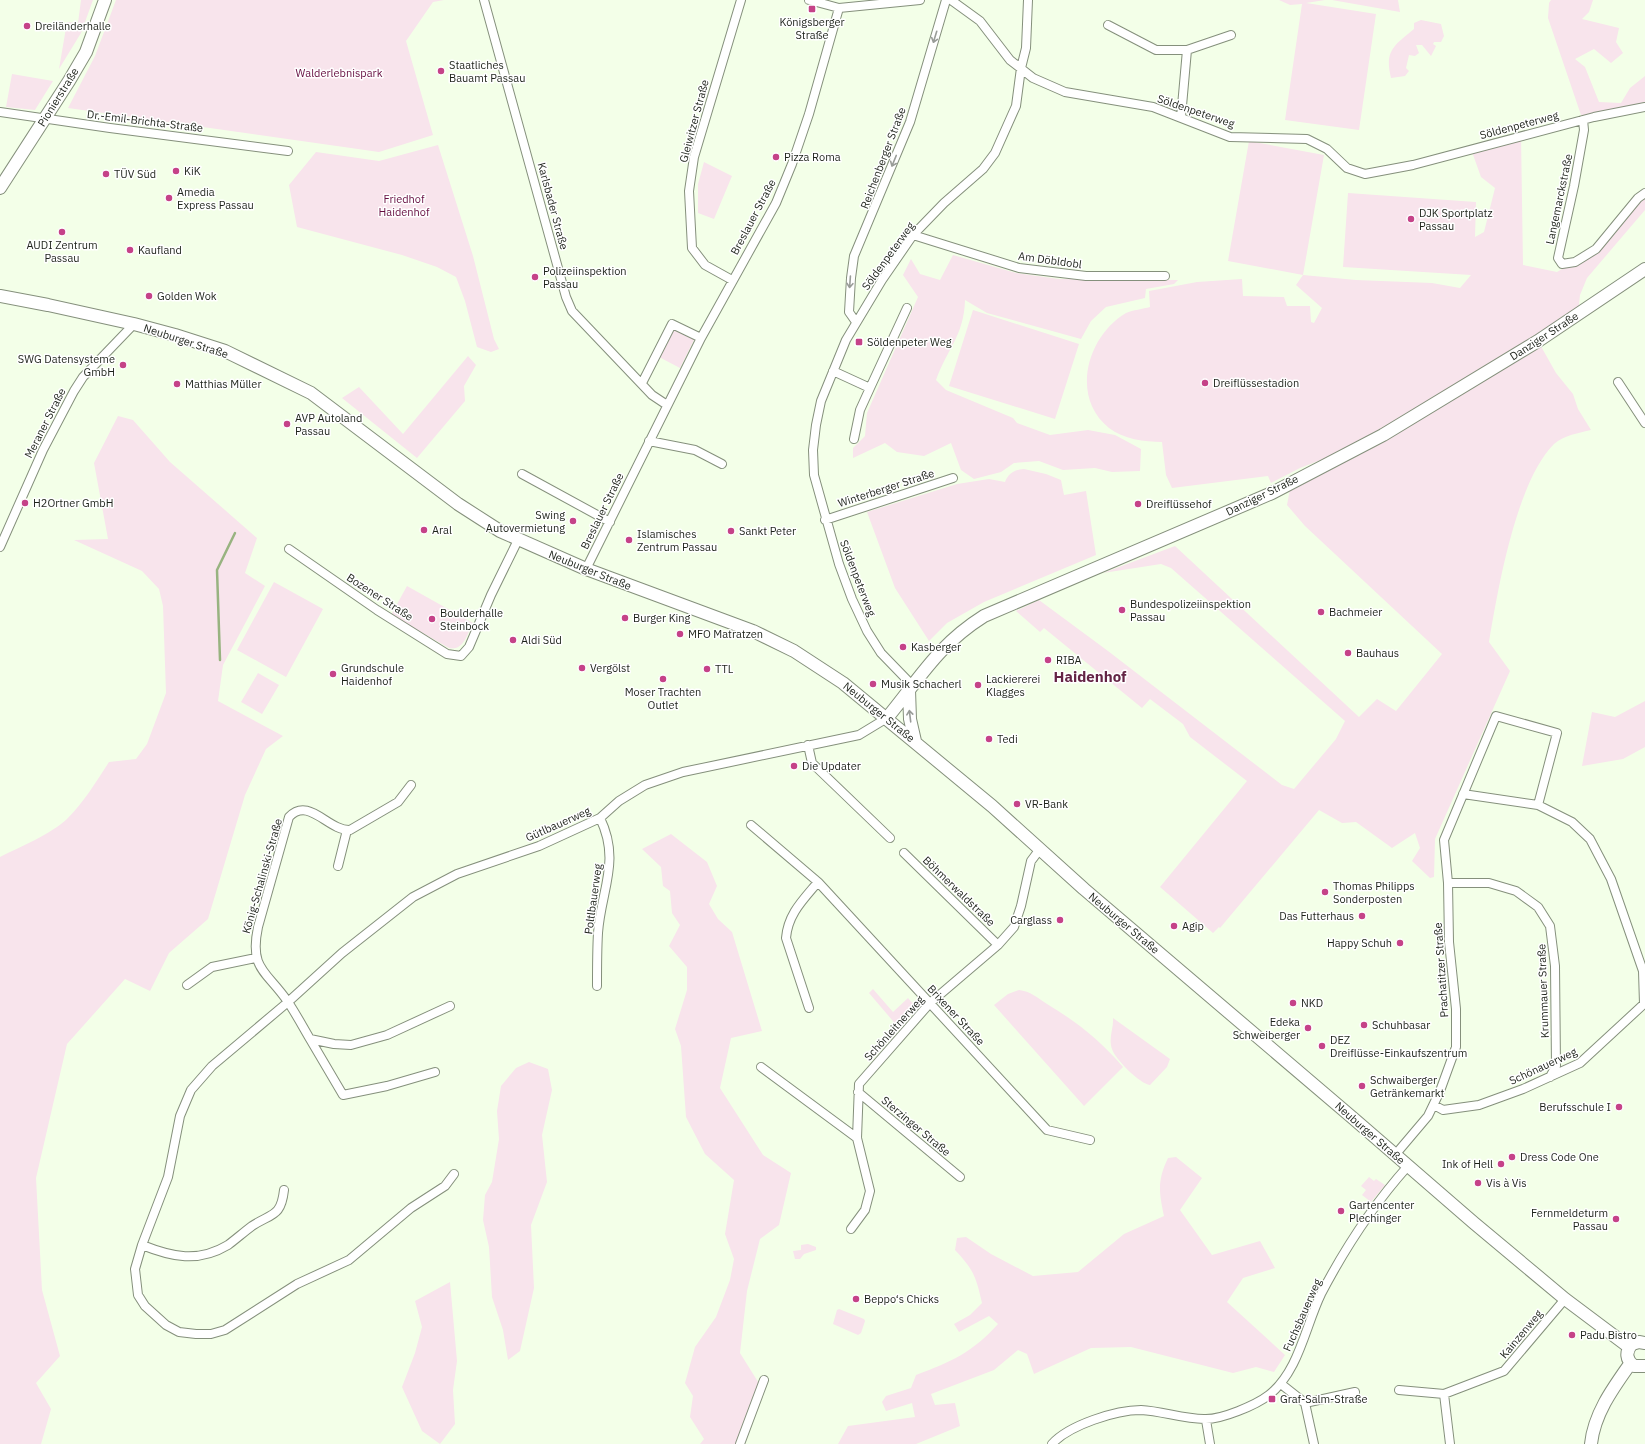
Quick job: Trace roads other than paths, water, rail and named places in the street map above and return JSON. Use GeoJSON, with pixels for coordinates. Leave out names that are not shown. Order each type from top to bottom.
{"type":"FeatureCollection","features":[{"type":"Feature","properties":{"kind":"street","name":"Pionierstraße"},"geometry":{"type":"LineString","coordinates":[[0,188],[47,118],[86,52],[105,0]]}},
{"type":"Feature","properties":{"kind":"street","name":"Karlsbader Straße"},"geometry":{"type":"LineString","coordinates":[[484,0],[566,297],[572,311],[652,395],[667,405]]}},
{"type":"Feature","properties":{"kind":"street","name":"Gleiwitzer Straße"},"geometry":{"type":"LineString","coordinates":[[732,280],[706,265],[692,248],[689,191],[694,157],[741,0]]}},
{"type":"Feature","properties":{"kind":"street"},"geometry":{"type":"LineString","coordinates":[[809,0],[840,8],[920,0]]}},
{"type":"Feature","properties":{"kind":"street","name":"Reichenberger Straße"},"geometry":{"type":"LineString","coordinates":[[856,322],[849,312],[850,278],[854,256],[910,122],[946,0]]}},
{"type":"Feature","properties":{"kind":"street"},"geometry":{"type":"LineString","coordinates":[[951,0],[980,21],[1010,60],[1021,68],[1026,48],[1028,0]]}},
{"type":"Feature","properties":{"kind":"street","name":"Breslauer Straße"},"geometry":{"type":"LineString","coordinates":[[586,570],[701,338],[776,203],[792,164],[809,114],[840,8]]}},
{"type":"Feature","properties":{"kind":"street"},"geometry":{"type":"LineString","coordinates":[[1108,25],[1156,50],[1188,50],[1231,35]]}},
{"type":"Feature","properties":{"kind":"street"},"geometry":{"type":"LineString","coordinates":[[1181,117],[1188,50]]}},
{"type":"Feature","properties":{"kind":"street","name":"Söldenpeterweg"},"geometry":{"type":"LineString","coordinates":[[1021,68],[1033,78],[1066,92],[1153,107],[1230,137],[1307,139],[1327,148],[1347,168],[1365,174],[1413,165],[1583,120],[1645,107]]}},
{"type":"Feature","properties":{"kind":"street","name":"Söldenpeterweg"},"geometry":{"type":"LineString","coordinates":[[910,687],[881,653],[867,631],[852,599],[825,520],[814,475],[813,450],[821,401],[856,322],[882,280],[914,235],[944,203],[984,169],[995,153],[1016,106],[1021,68]]}},
{"type":"Feature","properties":{"kind":"street","name":"Dr.-Emil-Brichta-Straße"},"geometry":{"type":"LineString","coordinates":[[0,112],[288,151]]}},
{"type":"Feature","properties":{"kind":"street","name":"Langemarckstraße"},"geometry":{"type":"LineString","coordinates":[[1583,120],[1584,130],[1558,258],[1562,264],[1575,262],[1596,249],[1638,198],[1645,193]]}},
{"type":"Feature","properties":{"kind":"street","name":"Am Döbldobl"},"geometry":{"type":"LineString","coordinates":[[914,235],[1019,268],[1086,276],[1165,276]]}},
{"type":"Feature","properties":{"kind":"street","name":"Danziger Straße"},"geometry":{"type":"LineString","coordinates":[[887,718],[929,662],[967,627],[984,616],[1272,493],[1383,435],[1538,341],[1645,269]]}},
{"type":"Feature","properties":{"kind":"street","name":"Neuburger Straße"},"geometry":{"type":"LineString","coordinates":[[0,296],[134,324],[225,351],[312,393],[458,504],[500,531],[586,570],[753,631],[794,651],[844,683],[915,741],[1084,889],[1480,1228],[1565,1299],[1629,1347]]}},
{"type":"Feature","properties":{"kind":"street"},"geometry":{"type":"LineString","coordinates":[[854,439],[860,410],[907,308]]}},
{"type":"Feature","properties":{"kind":"street","name":"Meraner Straße"},"geometry":{"type":"LineString","coordinates":[[0,547],[43,450],[74,391],[84,377],[134,324]]}},
{"type":"Feature","properties":{"kind":"street"},"geometry":{"type":"LineString","coordinates":[[642,383],[672,324],[701,338]]}},
{"type":"Feature","properties":{"kind":"street"},"geometry":{"type":"LineString","coordinates":[[833,371],[870,388]]}},
{"type":"Feature","properties":{"kind":"street"},"geometry":{"type":"LineString","coordinates":[[1618,382],[1645,423]]}},
{"type":"Feature","properties":{"kind":"street"},"geometry":{"type":"LineString","coordinates":[[649,441],[695,450],[722,464]]}},
{"type":"Feature","properties":{"kind":"street"},"geometry":{"type":"LineString","coordinates":[[522,474],[610,522]]}},
{"type":"Feature","properties":{"kind":"street","name":"Winterberger Straße"},"geometry":{"type":"LineString","coordinates":[[825,520],[953,478]]}},
{"type":"Feature","properties":{"kind":"street","name":"Bozener Straße"},"geometry":{"type":"LineString","coordinates":[[289,549],[377,610],[448,654],[461,656],[469,647],[490,596],[518,540]]}},
{"type":"Feature","properties":{"kind":"street"},"geometry":{"type":"LineString","coordinates":[[910,687],[910,719],[915,741]]}},
{"type":"Feature","properties":{"kind":"street","name":"Prachatitzer Straße"},"geometry":{"type":"LineString","coordinates":[[1395,1155],[1428,1116],[1434,1105],[1456,1047],[1456,1009],[1449,942],[1448,883],[1444,840],[1496,716],[1558,733],[1538,806]]}},
{"type":"Feature","properties":{"kind":"street","name":"Gütlbauerweg"},"geometry":{"type":"LineString","coordinates":[[454,1174],[445,1186],[411,1208],[349,1260],[297,1284],[260,1306],[225,1330],[211,1334],[179,1332],[166,1325],[145,1306],[138,1294],[135,1269],[142,1244],[168,1177],[180,1116],[191,1090],[212,1066],[288,1002],[342,953],[413,897],[457,874],[539,846],[600,818],[620,801],[645,785],[683,772],[859,735],[887,718]]}},
{"type":"Feature","properties":{"kind":"street"},"geometry":{"type":"LineString","coordinates":[[808,745],[812,763],[890,838]]}},
{"type":"Feature","properties":{"kind":"street"},"geometry":{"type":"LineString","coordinates":[[338,866],[347,830],[358,827],[398,802],[411,785]]}},
{"type":"Feature","properties":{"kind":"street"},"geometry":{"type":"LineString","coordinates":[[1463,794],[1538,806]]}},
{"type":"Feature","properties":{"kind":"street","name":"Schönauerweg"},"geometry":{"type":"LineString","coordinates":[[1434,1105],[1443,1110],[1479,1105],[1550,1077],[1580,1063],[1644,1004],[1643,971],[1611,879],[1590,839],[1572,822],[1538,806]]}},
{"type":"Feature","properties":{"kind":"street","name":"König-Schalinski-Straße"},"geometry":{"type":"LineString","coordinates":[[347,830],[337,828],[311,811],[298,810],[289,818],[258,927],[255,948],[256,958],[264,974],[288,1002],[343,1095],[368,1091],[435,1072]]}},
{"type":"Feature","properties":{"kind":"street","name":"Poltlbauerweg"},"geometry":{"type":"LineString","coordinates":[[597,986],[598,932],[610,868],[607,833],[600,818]]}},
{"type":"Feature","properties":{"kind":"street","name":"Brixener Straße"},"geometry":{"type":"LineString","coordinates":[[751,825],[818,882],[1047,1130],[1090,1140]]}},
{"type":"Feature","properties":{"kind":"street","name":"Schönleitnerweg"},"geometry":{"type":"LineString","coordinates":[[851,1229],[865,1210],[870,1191],[857,1138],[859,1084],[930,1003],[998,945],[1014,927],[1021,906],[1031,862],[1040,849]]}},
{"type":"Feature","properties":{"kind":"street","name":"Böhmerwaldstraße"},"geometry":{"type":"LineString","coordinates":[[904,853],[998,945]]}},
{"type":"Feature","properties":{"kind":"street"},"geometry":{"type":"LineString","coordinates":[[810,1008],[786,938],[787,926],[792,914],[818,882]]}},
{"type":"Feature","properties":{"kind":"street","name":"Krummauer Straße"},"geometry":{"type":"LineString","coordinates":[[1448,883],[1489,883],[1516,891],[1538,907],[1550,926],[1555,966],[1556,1066],[1550,1077]]}},
{"type":"Feature","properties":{"kind":"street"},"geometry":{"type":"LineString","coordinates":[[187,985],[212,966],[256,958]]}},
{"type":"Feature","properties":{"kind":"street"},"geometry":{"type":"LineString","coordinates":[[310,1039],[334,1044],[351,1045],[387,1034],[450,1006]]}},
{"type":"Feature","properties":{"kind":"street"},"geometry":{"type":"LineString","coordinates":[[761,1067],[857,1138]]}},
{"type":"Feature","properties":{"kind":"street","name":"Sterzinger Straße"},"geometry":{"type":"LineString","coordinates":[[858,1092],[960,1177]]}},
{"type":"Feature","properties":{"kind":"street","name":"Fuchsbauerweg"},"geometry":{"type":"LineString","coordinates":[[1206,1420],[1254,1405],[1281,1384],[1289,1371],[1320,1295],[1346,1249],[1370,1212],[1408,1166]]}},
{"type":"Feature","properties":{"kind":"street"},"geometry":{"type":"LineString","coordinates":[[142,1244],[164,1254],[180,1256],[199,1256],[215,1252],[229,1244],[257,1223],[275,1213],[282,1204],[284,1190]]}},
{"type":"Feature","properties":{"kind":"street","name":"Kainzenweg"},"geometry":{"type":"LineString","coordinates":[[1399,1390],[1444,1394],[1504,1371],[1565,1299]]}},
{"type":"Feature","properties":{"kind":"street"},"geometry":{"type":"LineString","coordinates":[[1645,1343],[1635,1342],[1629,1347],[1627,1356],[1630,1364],[1638,1368],[1645,1366]]}},
{"type":"Feature","properties":{"kind":"street"},"geometry":{"type":"LineString","coordinates":[[1590,1444],[1597,1419],[1615,1385],[1630,1364]]}},
{"type":"Feature","properties":{"kind":"street"},"geometry":{"type":"LineString","coordinates":[[740,1444],[764,1380]]}},
{"type":"Feature","properties":{"kind":"street"},"geometry":{"type":"LineString","coordinates":[[1281,1384],[1305,1403],[1314,1444]]}},
{"type":"Feature","properties":{"kind":"street"},"geometry":{"type":"LineString","coordinates":[[1305,1403],[1356,1392]]}},
{"type":"Feature","properties":{"kind":"street"},"geometry":{"type":"LineString","coordinates":[[1444,1394],[1450,1444]]}},
{"type":"Feature","properties":{"kind":"street"},"geometry":{"type":"LineString","coordinates":[[1052,1444],[1072,1430],[1106,1415],[1141,1410],[1206,1420],[1210,1444]]}},
{"type":"Feature","properties":{"kind":"waterway"},"geometry":{"type":"LineString","coordinates":[[220,660],[217,570],[235,533]]}},
{"type":"Feature","properties":{"kind":"place","name":"Königsberger Straße"},"geometry":{"type":"Point","coordinates":[812,9]}},
{"type":"Feature","properties":{"kind":"place","name":"Dreiländerhalle"},"geometry":{"type":"Point","coordinates":[27,26]}},
{"type":"Feature","properties":{"kind":"place","name":"Staatliches Bauamt Passau"},"geometry":{"type":"Point","coordinates":[441,71]}},
{"type":"Feature","properties":{"kind":"place","name":"Pizza Roma"},"geometry":{"type":"Point","coordinates":[776,157]}},
{"type":"Feature","properties":{"kind":"place","name":"KiK"},"geometry":{"type":"Point","coordinates":[176,171]}},
{"type":"Feature","properties":{"kind":"place","name":"TÜV Süd"},"geometry":{"type":"Point","coordinates":[106,174]}},
{"type":"Feature","properties":{"kind":"place","name":"Amedia Express Passau"},"geometry":{"type":"Point","coordinates":[169,198]}},
{"type":"Feature","properties":{"kind":"place","name":"DJK Sportplatz Passau"},"geometry":{"type":"Point","coordinates":[1411,219]}},
{"type":"Feature","properties":{"kind":"place","name":"AUDI Zentrum Passau"},"geometry":{"type":"Point","coordinates":[62,232]}},
{"type":"Feature","properties":{"kind":"place","name":"Kaufland"},"geometry":{"type":"Point","coordinates":[130,250]}},
{"type":"Feature","properties":{"kind":"place","name":"Polizeiinspektion Passau"},"geometry":{"type":"Point","coordinates":[535,277]}},
{"type":"Feature","properties":{"kind":"place","name":"Golden Wok"},"geometry":{"type":"Point","coordinates":[149,296]}},
{"type":"Feature","properties":{"kind":"place","name":"Söldenpeter Weg"},"geometry":{"type":"Point","coordinates":[859,342]}},
{"type":"Feature","properties":{"kind":"place","name":"SWG Datensysteme GmbH"},"geometry":{"type":"Point","coordinates":[123,365]}},
{"type":"Feature","properties":{"kind":"place","name":"Dreiflüssestadion"},"geometry":{"type":"Point","coordinates":[1205,383]}},
{"type":"Feature","properties":{"kind":"place","name":"Matthias Müller"},"geometry":{"type":"Point","coordinates":[177,384]}},
{"type":"Feature","properties":{"kind":"place","name":"AVP Autoland Passau"},"geometry":{"type":"Point","coordinates":[287,424]}},
{"type":"Feature","properties":{"kind":"place","name":"H2Ortner GmbH"},"geometry":{"type":"Point","coordinates":[25,503]}},
{"type":"Feature","properties":{"kind":"place","name":"Dreiflüssehof"},"geometry":{"type":"Point","coordinates":[1138,504]}},
{"type":"Feature","properties":{"kind":"place","name":"Swing Autovermietung"},"geometry":{"type":"Point","coordinates":[573,521]}},
{"type":"Feature","properties":{"kind":"place","name":"Aral"},"geometry":{"type":"Point","coordinates":[424,530]}},
{"type":"Feature","properties":{"kind":"place","name":"Sankt Peter"},"geometry":{"type":"Point","coordinates":[731,531]}},
{"type":"Feature","properties":{"kind":"place","name":"Islamisches Zentrum Passau"},"geometry":{"type":"Point","coordinates":[629,540]}},
{"type":"Feature","properties":{"kind":"place","name":"Bundespolizeiinspektion Passau"},"geometry":{"type":"Point","coordinates":[1122,610]}},
{"type":"Feature","properties":{"kind":"place","name":"Bachmeier"},"geometry":{"type":"Point","coordinates":[1321,612]}},
{"type":"Feature","properties":{"kind":"place","name":"Burger King"},"geometry":{"type":"Point","coordinates":[625,618]}},
{"type":"Feature","properties":{"kind":"place","name":"Boulderhalle Steinbock"},"geometry":{"type":"Point","coordinates":[432,619]}},
{"type":"Feature","properties":{"kind":"place","name":"MFO Matratzen"},"geometry":{"type":"Point","coordinates":[680,634]}},
{"type":"Feature","properties":{"kind":"place","name":"Aldi Süd"},"geometry":{"type":"Point","coordinates":[513,640]}},
{"type":"Feature","properties":{"kind":"place","name":"Kasberger"},"geometry":{"type":"Point","coordinates":[903,647]}},
{"type":"Feature","properties":{"kind":"place","name":"Bauhaus"},"geometry":{"type":"Point","coordinates":[1348,653]}},
{"type":"Feature","properties":{"kind":"place","name":"RIBA"},"geometry":{"type":"Point","coordinates":[1048,660]}},
{"type":"Feature","properties":{"kind":"place","name":"Vergölst"},"geometry":{"type":"Point","coordinates":[582,668]}},
{"type":"Feature","properties":{"kind":"place","name":"TTL"},"geometry":{"type":"Point","coordinates":[707,669]}},
{"type":"Feature","properties":{"kind":"place","name":"Grundschule Haidenhof"},"geometry":{"type":"Point","coordinates":[333,674]}},
{"type":"Feature","properties":{"kind":"place","name":"Moser Trachten Outlet"},"geometry":{"type":"Point","coordinates":[663,679]}},
{"type":"Feature","properties":{"kind":"place","name":"Musik Schacherl"},"geometry":{"type":"Point","coordinates":[873,684]}},
{"type":"Feature","properties":{"kind":"place","name":"Lackiererei Klagges"},"geometry":{"type":"Point","coordinates":[978,685]}},
{"type":"Feature","properties":{"kind":"place","name":"Tedi"},"geometry":{"type":"Point","coordinates":[989,739]}},
{"type":"Feature","properties":{"kind":"place","name":"Die Updater"},"geometry":{"type":"Point","coordinates":[794,766]}},
{"type":"Feature","properties":{"kind":"place","name":"VR-Bank"},"geometry":{"type":"Point","coordinates":[1017,804]}},
{"type":"Feature","properties":{"kind":"place","name":"Thomas Philipps Sonderposten"},"geometry":{"type":"Point","coordinates":[1325,892]}},
{"type":"Feature","properties":{"kind":"place","name":"Das Futterhaus"},"geometry":{"type":"Point","coordinates":[1362,916]}},
{"type":"Feature","properties":{"kind":"place","name":"Carglass"},"geometry":{"type":"Point","coordinates":[1060,920]}},
{"type":"Feature","properties":{"kind":"place","name":"Agip"},"geometry":{"type":"Point","coordinates":[1174,926]}},
{"type":"Feature","properties":{"kind":"place","name":"Happy Schuh"},"geometry":{"type":"Point","coordinates":[1400,943]}},
{"type":"Feature","properties":{"kind":"place","name":"NKD"},"geometry":{"type":"Point","coordinates":[1293,1003]}},
{"type":"Feature","properties":{"kind":"place","name":"Schuhbasar"},"geometry":{"type":"Point","coordinates":[1364,1025]}},
{"type":"Feature","properties":{"kind":"place","name":"Edeka Schweiberger"},"geometry":{"type":"Point","coordinates":[1308,1028]}},
{"type":"Feature","properties":{"kind":"place","name":"DEZ Dreiflüsse-Einkaufszentrum"},"geometry":{"type":"Point","coordinates":[1322,1046]}},
{"type":"Feature","properties":{"kind":"place","name":"Schwaiberger Getränkemarkt"},"geometry":{"type":"Point","coordinates":[1362,1086]}},
{"type":"Feature","properties":{"kind":"place","name":"Berufsschule I"},"geometry":{"type":"Point","coordinates":[1619,1107]}},
{"type":"Feature","properties":{"kind":"place","name":"Dress Code One"},"geometry":{"type":"Point","coordinates":[1512,1157]}},
{"type":"Feature","properties":{"kind":"place","name":"Ink of Hell"},"geometry":{"type":"Point","coordinates":[1501,1164]}},
{"type":"Feature","properties":{"kind":"place","name":"Vis à Vis"},"geometry":{"type":"Point","coordinates":[1478,1183]}},
{"type":"Feature","properties":{"kind":"place","name":"Gartencenter Plechinger"},"geometry":{"type":"Point","coordinates":[1341,1211]}},
{"type":"Feature","properties":{"kind":"place","name":"Fernmeldeturm Passau"},"geometry":{"type":"Point","coordinates":[1616,1219]}},
{"type":"Feature","properties":{"kind":"place","name":"Beppo‘s Chicks"},"geometry":{"type":"Point","coordinates":[856,1299]}},
{"type":"Feature","properties":{"kind":"place","name":"Padu Bistro"},"geometry":{"type":"Point","coordinates":[1572,1335]}},
{"type":"Feature","properties":{"kind":"place","name":"Graf-Salm-Straße"},"geometry":{"type":"Point","coordinates":[1272,1399]}},
{"type":"Feature","properties":{"kind":"district","name":"Haidenhof"},"geometry":{"type":"Point","coordinates":[1090,677]}},
{"type":"Feature","properties":{"kind":"park label","name":"Walderlebnispark"},"geometry":{"type":"Point","coordinates":[339,73]}},
{"type":"Feature","properties":{"kind":"park label","name":"Friedhof Haidenhof"},"geometry":{"type":"Point","coordinates":[404,205]}}]}
